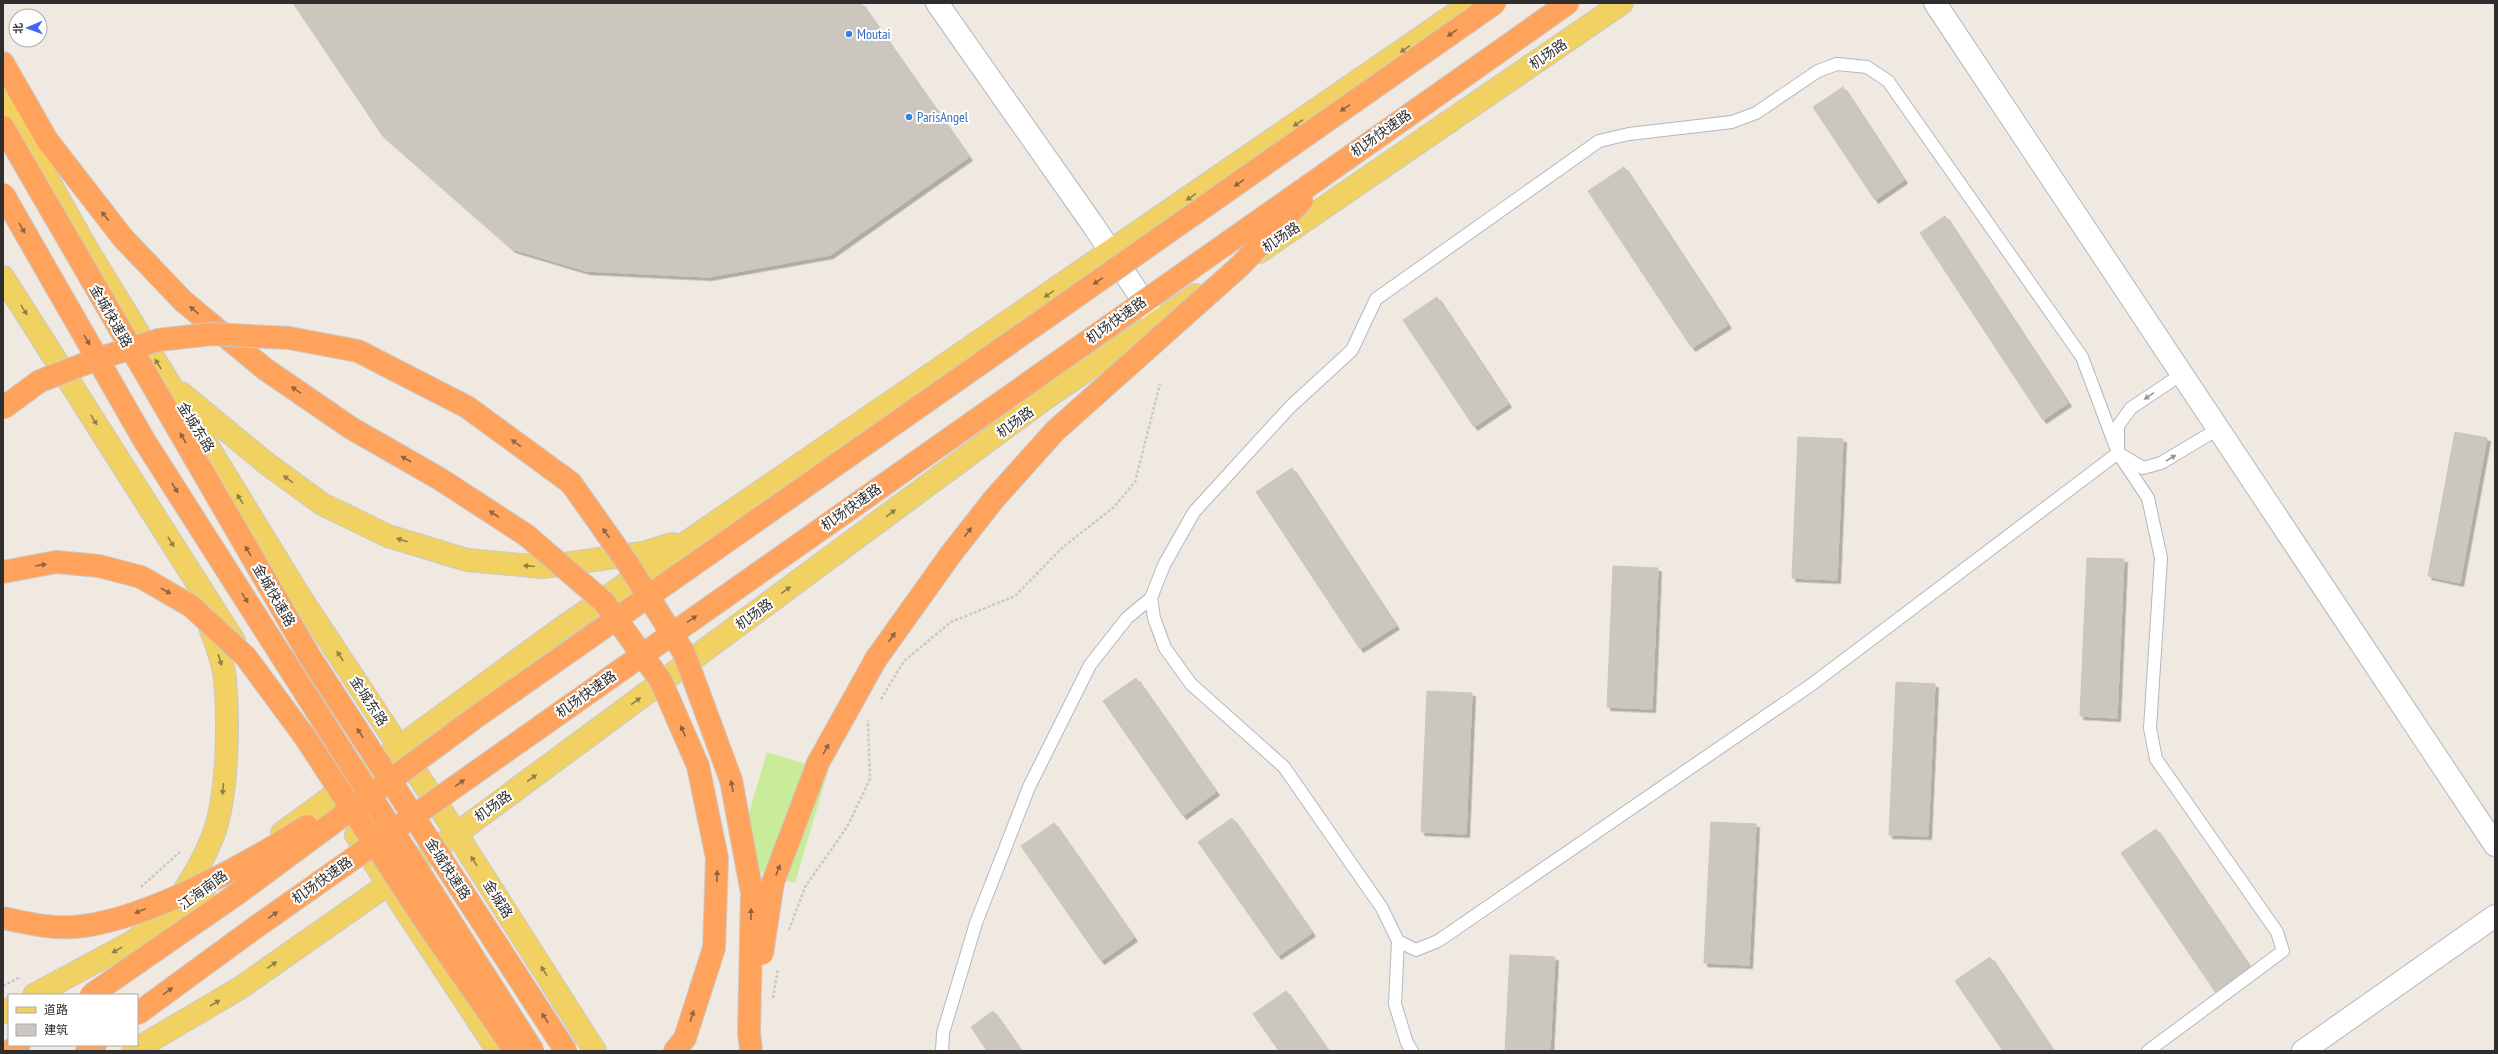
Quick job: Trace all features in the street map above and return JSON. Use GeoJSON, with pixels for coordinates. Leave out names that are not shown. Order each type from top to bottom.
{"type":"FeatureCollection","features":[{"type":"Feature","properties":{"kind":"highway"},"geometry":{"type":"LineString","coordinates":[[92,994],[234,896],[476,717],[1495,3]]}},
{"type":"Feature","properties":{"kind":"highway","name":"机场快速路"},"geometry":{"type":"LineString","coordinates":[[138,1013],[256,927],[1337,164],[1568,3]]}},
{"type":"Feature","properties":{"kind":"highway"},"geometry":{"type":"LineString","coordinates":[[3,63],[47,140],[123,238],[183,301],[271,373],[351,428],[440,479],[526,536],[604,602],[661,681],[698,766],[717,858],[714,948],[684,1038],[675,1051]]}},
{"type":"Feature","properties":{"kind":"highway","name":"金城快速路"},"geometry":{"type":"LineString","coordinates":[[3,127],[310,657],[566,1051]]}},
{"type":"Feature","properties":{"kind":"highway"},"geometry":{"type":"LineString","coordinates":[[750,1041],[773,882],[818,763],[876,659],[975,523],[1055,431],[1241,265],[1337,164]]}},
{"type":"Feature","properties":{"kind":"highway","name":"金城快速路"},"geometry":{"type":"LineString","coordinates":[[3,194],[144,440],[533,1051]]}},
{"type":"Feature","properties":{"kind":"highway"},"geometry":{"type":"LineString","coordinates":[[3,408],[40,381],[100,358],[158,340],[212,334],[289,338],[358,351],[467,407],[571,483],[626,561],[684,654],[731,780],[752,893],[750,1041]]}},
{"type":"Feature","properties":{"kind":"highway"},"geometry":{"type":"LineString","coordinates":[[3,572],[56,562],[99,566],[141,577],[191,606],[246,657],[305,737],[425,921],[515,1051]]}},
{"type":"Feature","properties":{"kind":"highway"},"geometry":{"type":"LineString","coordinates":[[3,918],[44,927],[84,926],[136,913],[201,885],[289,838],[476,717]]}},
{"type":"Feature","properties":{"kind":"main road","name":"江海南路"},"geometry":{"type":"LineString","coordinates":[[36,994],[132,942],[559,630],[690,538],[1471,3]]}},
{"type":"Feature","properties":{"kind":"main road","name":"机场路"},"geometry":{"type":"LineString","coordinates":[[387,885],[1044,400],[1622,3]]}},
{"type":"Feature","properties":{"kind":"main road","name":"金城东路"},"geometry":{"type":"LineString","coordinates":[[3,100],[87,250],[299,595],[400,747]]}},
{"type":"Feature","properties":{"kind":"main road"},"geometry":{"type":"LineString","coordinates":[[3,277],[387,885],[498,1051]]}},
{"type":"Feature","properties":{"kind":"main road"},"geometry":{"type":"LineString","coordinates":[[170,384],[214,418],[266,463],[322,504],[388,536],[467,560],[543,567],[643,553],[690,538]]}},
{"type":"Feature","properties":{"kind":"main road"},"geometry":{"type":"LineString","coordinates":[[163,919],[187,886],[213,836],[223,795],[226,751],[225,678],[197,583]]}},
{"type":"Feature","properties":{"kind":"main road","name":"金城路"},"geometry":{"type":"LineString","coordinates":[[400,747],[595,1051]]}},
{"type":"Feature","properties":{"kind":"main road"},"geometry":{"type":"LineString","coordinates":[[133,1051],[240,988],[387,885]]}},
{"type":"Feature","properties":{"kind":"street"},"geometry":{"type":"LineString","coordinates":[[937,3],[1111,251],[1158,322]]}},
{"type":"Feature","properties":{"kind":"street"},"geometry":{"type":"LineString","coordinates":[[1935,3],[2495,845]]}},
{"type":"Feature","properties":{"kind":"street"},"geometry":{"type":"LineString","coordinates":[[2303,1051],[2495,916]]}},
{"type":"Feature","properties":{"kind":"lane"},"geometry":{"type":"LineString","coordinates":[[942,1051],[943,1033],[976,922],[1029,787],[1090,665],[1127,618],[1151,598],[1164,565],[1194,512],[1290,407],[1352,350],[1376,299],[1599,141],[1629,134],[1732,122],[1756,113],[1818,71],[1837,64],[1867,67],[1888,81],[2082,357],[2118,453],[2148,498],[2161,558],[2150,728],[2156,759],[2277,932],[2283,952],[2148,1051]]}},
{"type":"Feature","properties":{"kind":"lane"},"geometry":{"type":"LineString","coordinates":[[2118,453],[2118,426],[2131,408],[2182,374]]}},
{"type":"Feature","properties":{"kind":"lane"},"geometry":{"type":"LineString","coordinates":[[2118,453],[2143,468],[2161,463],[2218,429]]}},
{"type":"Feature","properties":{"kind":"lane"},"geometry":{"type":"LineString","coordinates":[[1398,941],[1416,950],[1438,941],[1811,685],[2118,453]]}},
{"type":"Feature","properties":{"kind":"lane"},"geometry":{"type":"LineString","coordinates":[[1151,598],[1154,618],[1165,648],[1191,684],[1284,767],[1382,908],[1398,941],[1395,1004],[1407,1043],[1412,1051]]}},
{"type":"Feature","properties":{"kind":"path"},"geometry":{"type":"LineString","coordinates":[[880,700],[904,661],[951,622],[1015,596],[1062,548],[1114,507],[1135,482],[1160,384]]}},
{"type":"Feature","properties":{"kind":"path"},"geometry":{"type":"LineString","coordinates":[[786,937],[805,887],[846,827],[870,780],[868,719],[872,713]]}},
{"type":"Feature","properties":{"kind":"path"},"geometry":{"type":"LineString","coordinates":[[771,1005],[779,967]]}},
{"type":"Feature","properties":{"kind":"green space"},"geometry":{"type":"Polygon","coordinates":[[[767,752],[828,771],[795,883],[734,864],[767,752]]]}},
{"type":"Feature","properties":{"kind":"building"},"geometry":{"type":"Polygon","coordinates":[[[293,3],[861,3],[969,157],[830,255],[708,277],[586,271],[512,249],[382,135],[293,3]]]}},
{"type":"Feature","properties":{"kind":"building"},"geometry":{"type":"Polygon","coordinates":[[[1843,87],[1904,180],[1875,200],[1813,107],[1843,87]]]}},
{"type":"Feature","properties":{"kind":"building"},"geometry":{"type":"Polygon","coordinates":[[[1624,167],[1728,325],[1692,348],[1588,191],[1624,167]]]}},
{"type":"Feature","properties":{"kind":"building"},"geometry":{"type":"Polygon","coordinates":[[[1945,216],[2068,403],[2043,420],[1920,233],[1945,216]]]}},
{"type":"Feature","properties":{"kind":"building"},"geometry":{"type":"Polygon","coordinates":[[[1437,297],[1508,404],[1474,427],[1403,320],[1437,297]]]}},
{"type":"Feature","properties":{"kind":"building"},"geometry":{"type":"Polygon","coordinates":[[[2455,432],[2487,438],[2460,583],[2428,576],[2455,432]]]}},
{"type":"Feature","properties":{"kind":"building"},"geometry":{"type":"Polygon","coordinates":[[[1798,437],[1843,439],[1837,580],[1792,578],[1798,437]]]}},
{"type":"Feature","properties":{"kind":"building"},"geometry":{"type":"Polygon","coordinates":[[[1292,468],[1396,626],[1360,649],[1256,492],[1292,468]]]}},
{"type":"Feature","properties":{"kind":"building"},"geometry":{"type":"Polygon","coordinates":[[[2087,558],[2124,559],[2117,718],[2080,716],[2087,558]]]}},
{"type":"Feature","properties":{"kind":"building"},"geometry":{"type":"Polygon","coordinates":[[[1613,566],[1658,568],[1652,709],[1607,707],[1613,566]]]}},
{"type":"Feature","properties":{"kind":"building"},"geometry":{"type":"Polygon","coordinates":[[[1136,678],[1216,792],[1183,816],[1103,701],[1136,678]]]}},
{"type":"Feature","properties":{"kind":"building"},"geometry":{"type":"Polygon","coordinates":[[[1896,682],[1935,684],[1928,836],[1889,835],[1896,682]]]}},
{"type":"Feature","properties":{"kind":"building"},"geometry":{"type":"Polygon","coordinates":[[[1427,691],[1472,693],[1466,834],[1421,832],[1427,691]]]}},
{"type":"Feature","properties":{"kind":"building"},"geometry":{"type":"Polygon","coordinates":[[[1232,818],[1312,933],[1278,956],[1198,842],[1232,818]]]}},
{"type":"Feature","properties":{"kind":"building"},"geometry":{"type":"Polygon","coordinates":[[[1711,822],[1756,824],[1749,965],[1704,963],[1711,822]]]}},
{"type":"Feature","properties":{"kind":"building"},"geometry":{"type":"Polygon","coordinates":[[[1054,823],[1134,938],[1101,961],[1021,846],[1054,823]]]}},
{"type":"Feature","properties":{"kind":"building"},"geometry":{"type":"Polygon","coordinates":[[[2156,829],[2251,969],[2216,993],[2121,853],[2156,829]]]}},
{"type":"Feature","properties":{"kind":"building"},"geometry":{"type":"Polygon","coordinates":[[[1510,955],[1555,957],[1550,1051],[1505,1051],[1510,955]]]}},
{"type":"Feature","properties":{"kind":"building"},"geometry":{"type":"Polygon","coordinates":[[[1990,957],[2053,1051],[2003,1051],[1955,981],[1990,957]]]}},
{"type":"Feature","properties":{"kind":"building"},"geometry":{"type":"Polygon","coordinates":[[[1286,991],[1328,1051],[1279,1051],[1253,1014],[1286,991]]]}},
{"type":"Feature","properties":{"kind":"building"},"geometry":{"type":"Polygon","coordinates":[[[993,1011],[1021,1051],[987,1051],[971,1027],[993,1011]]]}},
{"type":"Feature","properties":{"kind":"place","name":"Moutai"},"geometry":{"type":"Point","coordinates":[849,34]}},
{"type":"Feature","properties":{"kind":"place","name":"ParisAngel"},"geometry":{"type":"Point","coordinates":[909,117]}}]}
